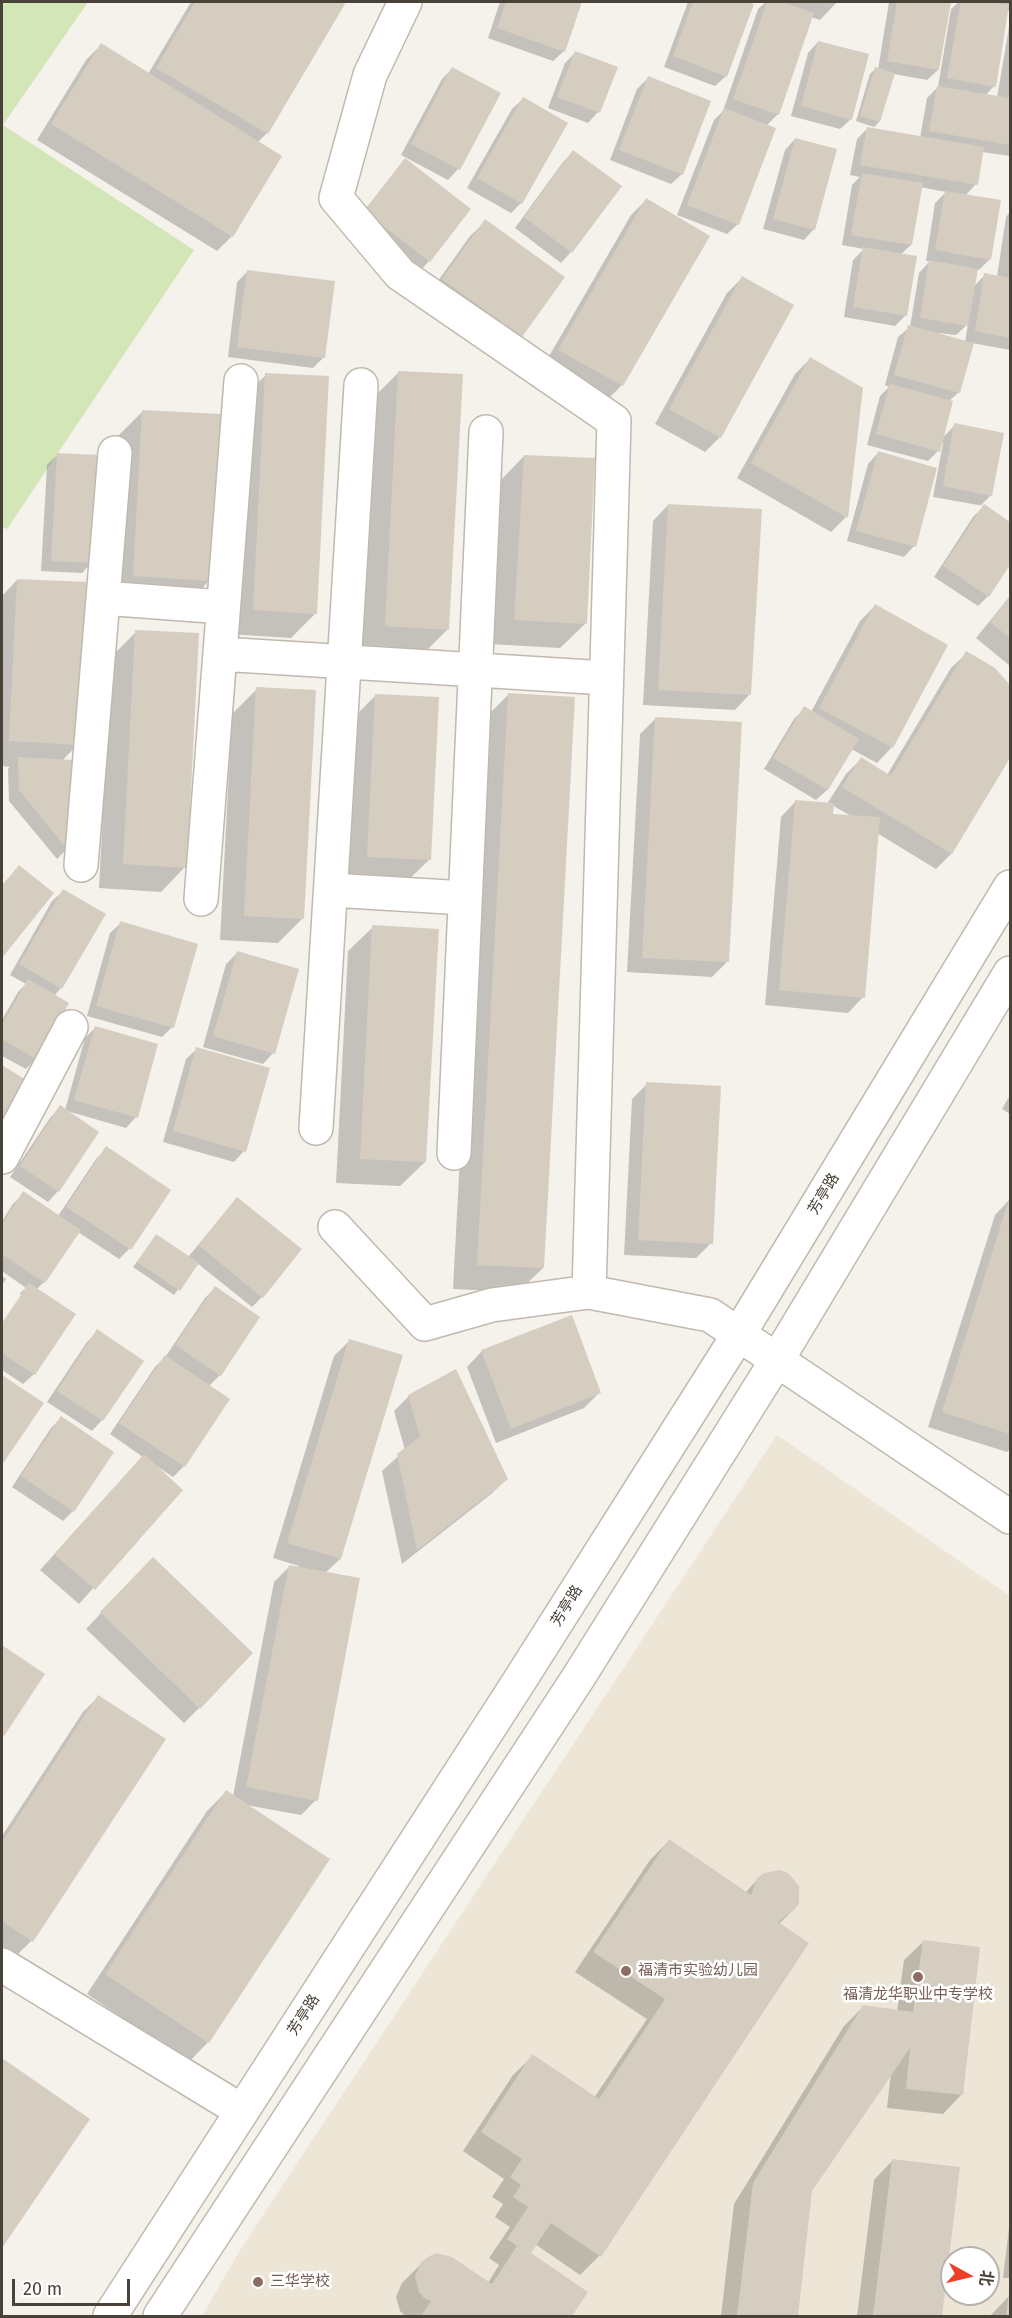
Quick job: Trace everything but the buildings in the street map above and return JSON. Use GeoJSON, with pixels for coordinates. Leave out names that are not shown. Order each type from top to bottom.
{"type":"FeatureCollection","features":[{"type":"Feature","properties":{"kind":"street"},"geometry":{"type":"LineString","coordinates":[[405,2],[370,75],[336,198],[400,274],[614,421],[589,1292]]}},
{"type":"Feature","properties":{"kind":"street"},"geometry":{"type":"LineString","coordinates":[[201,899],[241,381]]}},
{"type":"Feature","properties":{"kind":"street"},"geometry":{"type":"LineString","coordinates":[[316,1128],[361,385]]}},
{"type":"Feature","properties":{"kind":"street"},"geometry":{"type":"LineString","coordinates":[[454,1153],[486,432]]}},
{"type":"Feature","properties":{"kind":"street"},"geometry":{"type":"LineString","coordinates":[[81,865],[115,453]]}},
{"type":"Feature","properties":{"kind":"street"},"geometry":{"type":"LineString","coordinates":[[103,598],[223,607]]}},
{"type":"Feature","properties":{"kind":"street"},"geometry":{"type":"LineString","coordinates":[[220,654],[606,678]]}},
{"type":"Feature","properties":{"kind":"street","name":"芳亭路"},"geometry":{"type":"LineString","coordinates":[[110,2316],[739,1334],[1011,887]]}},
{"type":"Feature","properties":{"kind":"street"},"geometry":{"type":"LineString","coordinates":[[331,890],[465,898]]}},
{"type":"Feature","properties":{"kind":"street"},"geometry":{"type":"LineString","coordinates":[[160,2316],[571,1688],[777,1360],[1011,973]]}},
{"type":"Feature","properties":{"kind":"street"},"geometry":{"type":"LineString","coordinates":[[2,1157],[71,1027]]}},
{"type":"Feature","properties":{"kind":"street"},"geometry":{"type":"LineString","coordinates":[[335,1227],[425,1324],[492,1305],[589,1292],[710,1314],[1011,1516]]}},
{"type":"Feature","properties":{"kind":"street"},"geometry":{"type":"LineString","coordinates":[[2,1965],[242,2111]]}},
{"type":"Feature","properties":{"kind":"shaded area","name":"福清市实验幼儿园"},"geometry":{"type":"Polygon","coordinates":[[[777,1435],[1010,1596],[1010,2316],[202,2316],[242,2247],[777,1435]]]}},
{"type":"Feature","properties":{"kind":"green space"},"geometry":{"type":"Polygon","coordinates":[[[2,2],[88,2],[3,125],[194,250],[7,529],[2,527],[2,2]]]}},
{"type":"Feature","properties":{"kind":"place","name":"福清市实验幼儿园"},"geometry":{"type":"Point","coordinates":[626,1971]}},
{"type":"Feature","properties":{"kind":"place","name":"福清龙华职业中专学校"},"geometry":{"type":"Point","coordinates":[918,1977]}},
{"type":"Feature","properties":{"kind":"place","name":"三华学校"},"geometry":{"type":"Point","coordinates":[258,2282]}}]}
